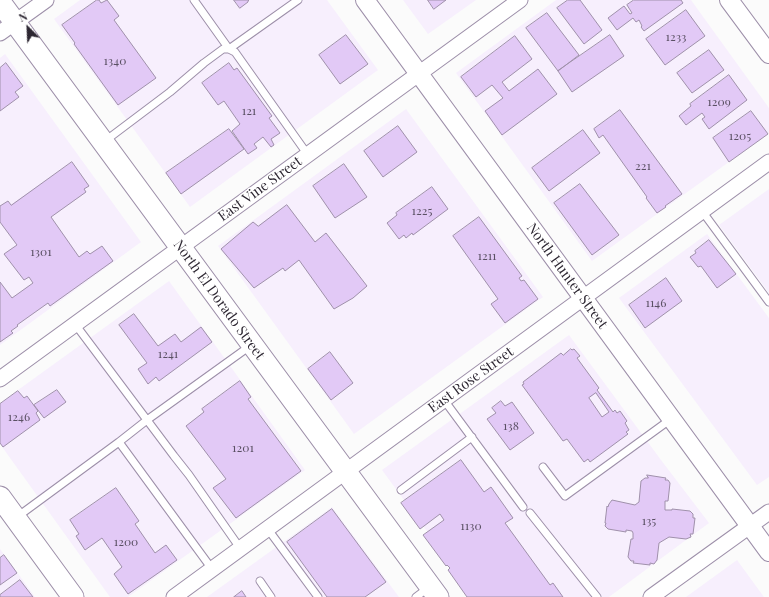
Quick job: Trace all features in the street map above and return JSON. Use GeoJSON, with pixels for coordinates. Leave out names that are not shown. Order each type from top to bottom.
{"type":"FeatureCollection","features":[{"type":"Feature","properties":{"kind":"main road","name":"North El Dorado Street"},"geometry":{"type":"LineString","coordinates":[[0,2],[7,28],[103,142],[345,472],[360,490],[428,594]]}},
{"type":"Feature","properties":{"kind":"main road"},"geometry":{"type":"LineString","coordinates":[[0,497],[73,597]]}},
{"type":"Feature","properties":{"kind":"street"},"geometry":{"type":"LineString","coordinates":[[7,28],[46,0]]}},
{"type":"Feature","properties":{"kind":"street","name":"North Hunter Street"},"geometry":{"type":"LineString","coordinates":[[365,0],[769,552]]}},
{"type":"Feature","properties":{"kind":"street","name":"East Vine Street"},"geometry":{"type":"LineString","coordinates":[[0,379],[520,0]]}},
{"type":"Feature","properties":{"kind":"street"},"geometry":{"type":"LineString","coordinates":[[729,0],[769,54]]}},
{"type":"Feature","properties":{"kind":"street","name":"East Rose Street"},"geometry":{"type":"LineString","coordinates":[[174,597],[769,162]]}},
{"type":"Feature","properties":{"kind":"street"},"geometry":{"type":"LineString","coordinates":[[651,597],[769,512]]}},
{"type":"Feature","properties":{"kind":"lane"},"geometry":{"type":"LineString","coordinates":[[194,0],[229,49]]}},
{"type":"Feature","properties":{"kind":"lane"},"geometry":{"type":"LineString","coordinates":[[229,49],[298,0]]}},
{"type":"Feature","properties":{"kind":"lane"},"geometry":{"type":"LineString","coordinates":[[103,142],[170,92],[204,63],[223,49],[229,49],[235,52],[308,155]]}},
{"type":"Feature","properties":{"kind":"lane"},"geometry":{"type":"LineString","coordinates":[[702,211],[769,302]]}},
{"type":"Feature","properties":{"kind":"lane"},"geometry":{"type":"LineString","coordinates":[[75,324],[189,475],[240,548]]}},
{"type":"Feature","properties":{"kind":"lane"},"geometry":{"type":"LineString","coordinates":[[15,518],[147,420],[252,345]]}},
{"type":"Feature","properties":{"kind":"lane"},"geometry":{"type":"LineString","coordinates":[[444,400],[523,507]]}},
{"type":"Feature","properties":{"kind":"lane"},"geometry":{"type":"LineString","coordinates":[[543,467],[565,496],[671,419]]}},
{"type":"Feature","properties":{"kind":"lane"},"geometry":{"type":"LineString","coordinates":[[401,490],[472,437]]}},
{"type":"Feature","properties":{"kind":"lane"},"geometry":{"type":"LineString","coordinates":[[119,442],[212,569]]}},
{"type":"Feature","properties":{"kind":"lane"},"geometry":{"type":"LineString","coordinates":[[530,513],[597,597]]}},
{"type":"Feature","properties":{"kind":"lane"},"geometry":{"type":"LineString","coordinates":[[267,528],[318,597]]}},
{"type":"Feature","properties":{"kind":"lane"},"geometry":{"type":"LineString","coordinates":[[260,581],[271,597]]}},
{"type":"Feature","properties":{"kind":"shaded area"},"geometry":{"type":"Polygon","coordinates":[[[80,0],[327,0],[378,70],[190,207],[54,19],[80,0]]]}},
{"type":"Feature","properties":{"kind":"shaded area"},"geometry":{"type":"Polygon","coordinates":[[[403,0],[476,0],[428,34],[403,0]]]}},
{"type":"Feature","properties":{"kind":"shaded area"},"geometry":{"type":"Polygon","coordinates":[[[556,0],[691,0],[769,108],[769,133],[592,261],[456,73],[556,0]]]}},
{"type":"Feature","properties":{"kind":"shaded area"},"geometry":{"type":"Polygon","coordinates":[[[5,54],[141,242],[0,345],[0,58],[5,54]]]}},
{"type":"Feature","properties":{"kind":"shaded area"},"geometry":{"type":"Polygon","coordinates":[[[406,109],[543,297],[354,434],[218,246],[406,109]]]}},
{"type":"Feature","properties":{"kind":"shaded area"},"geometry":{"type":"Polygon","coordinates":[[[769,189],[769,293],[719,225],[769,189]]]}},
{"type":"Feature","properties":{"kind":"shaded area"},"geometry":{"type":"Polygon","coordinates":[[[707,234],[769,318],[769,477],[757,485],[619,298],[707,234]]]}},
{"type":"Feature","properties":{"kind":"shaded area"},"geometry":{"type":"Polygon","coordinates":[[[169,281],[305,470],[128,597],[110,597],[0,444],[0,403],[169,281]]]}},
{"type":"Feature","properties":{"kind":"shaded area"},"geometry":{"type":"Polygon","coordinates":[[[569,335],[709,523],[609,597],[475,597],[382,470],[569,335]]]}},
{"type":"Feature","properties":{"kind":"shaded area"},"geometry":{"type":"Polygon","coordinates":[[[332,507],[399,597],[207,597],[332,507]]]}},
{"type":"Feature","properties":{"kind":"shaded area"},"geometry":{"type":"Polygon","coordinates":[[[0,549],[22,579],[35,597],[0,597],[0,549]]]}},
{"type":"Feature","properties":{"kind":"shaded area"},"geometry":{"type":"Polygon","coordinates":[[[737,560],[764,597],[686,597],[737,560]]]}},
{"type":"Feature","properties":{"kind":"building"},"geometry":{"type":"Polygon","coordinates":[[[97,0],[101,3],[107,0],[119,16],[114,20],[156,78],[118,105],[62,25],[97,0]]]}},
{"type":"Feature","properties":{"kind":"building"},"geometry":{"type":"Polygon","coordinates":[[[234,0],[249,0],[240,8],[234,0]]]}},
{"type":"Feature","properties":{"kind":"building"},"geometry":{"type":"Polygon","coordinates":[[[428,0],[446,0],[434,9],[428,0]]]}},
{"type":"Feature","properties":{"kind":"building"},"geometry":{"type":"Polygon","coordinates":[[[568,0],[580,0],[602,30],[584,44],[557,8],[568,0]]]}},
{"type":"Feature","properties":{"kind":"building"},"geometry":{"type":"Polygon","coordinates":[[[634,0],[681,0],[683,3],[644,31],[639,20],[636,22],[633,18],[617,30],[608,18],[624,6],[630,14],[632,13],[627,5],[634,0]]]}},
{"type":"Feature","properties":{"kind":"building"},"geometry":{"type":"Polygon","coordinates":[[[686,10],[705,36],[665,65],[646,39],[686,10]]]}},
{"type":"Feature","properties":{"kind":"building"},"geometry":{"type":"Polygon","coordinates":[[[547,13],[579,55],[558,71],[526,28],[547,13]]]}},
{"type":"Feature","properties":{"kind":"building"},"geometry":{"type":"Polygon","coordinates":[[[346,35],[368,64],[340,84],[319,55],[346,35]]]}},
{"type":"Feature","properties":{"kind":"building"},"geometry":{"type":"Polygon","coordinates":[[[610,35],[624,56],[572,92],[558,71],[610,35]]]}},
{"type":"Feature","properties":{"kind":"building"},"geometry":{"type":"Polygon","coordinates":[[[515,36],[532,59],[502,82],[509,91],[538,69],[557,94],[502,135],[485,111],[503,98],[492,85],[476,97],[461,77],[515,36]]]}},
{"type":"Feature","properties":{"kind":"building"},"geometry":{"type":"Polygon","coordinates":[[[709,50],[724,70],[692,93],[677,73],[709,50]]]}},
{"type":"Feature","properties":{"kind":"building"},"geometry":{"type":"Polygon","coordinates":[[[6,63],[23,86],[15,92],[19,97],[0,111],[0,68],[6,63]]]}},
{"type":"Feature","properties":{"kind":"building"},"geometry":{"type":"Polygon","coordinates":[[[229,63],[234,70],[237,68],[272,116],[269,118],[280,133],[271,139],[274,145],[271,147],[263,137],[254,144],[257,148],[248,154],[232,131],[240,124],[224,101],[218,105],[202,83],[229,63]]]}},
{"type":"Feature","properties":{"kind":"building"},"geometry":{"type":"Polygon","coordinates":[[[729,75],[747,100],[709,129],[702,119],[705,117],[702,113],[686,125],[679,116],[691,106],[690,104],[729,75]]]}},
{"type":"Feature","properties":{"kind":"building"},"geometry":{"type":"Polygon","coordinates":[[[620,110],[682,194],[657,213],[603,135],[599,138],[594,129],[620,110]]]}},
{"type":"Feature","properties":{"kind":"building"},"geometry":{"type":"Polygon","coordinates":[[[751,111],[768,134],[729,162],[713,138],[751,111]]]}},
{"type":"Feature","properties":{"kind":"building"},"geometry":{"type":"Polygon","coordinates":[[[398,126],[417,152],[383,177],[364,151],[398,126]]]}},
{"type":"Feature","properties":{"kind":"building"},"geometry":{"type":"Polygon","coordinates":[[[229,129],[244,149],[181,194],[166,173],[229,129]]]}},
{"type":"Feature","properties":{"kind":"building"},"geometry":{"type":"Polygon","coordinates":[[[583,130],[600,153],[549,191],[532,168],[583,130]]]}},
{"type":"Feature","properties":{"kind":"building"},"geometry":{"type":"Polygon","coordinates":[[[72,162],[89,186],[84,189],[86,192],[51,217],[79,257],[87,251],[90,254],[102,246],[113,261],[50,306],[48,303],[17,325],[18,326],[11,331],[13,333],[0,342],[0,282],[12,298],[33,283],[29,277],[24,280],[4,254],[17,245],[0,222],[0,206],[8,201],[11,205],[72,162]]]}},
{"type":"Feature","properties":{"kind":"building"},"geometry":{"type":"Polygon","coordinates":[[[344,164],[367,197],[335,218],[313,186],[344,164]]]}},
{"type":"Feature","properties":{"kind":"building"},"geometry":{"type":"Polygon","coordinates":[[[580,184],[619,235],[592,255],[554,203],[580,184]]]}},
{"type":"Feature","properties":{"kind":"building"},"geometry":{"type":"Polygon","coordinates":[[[432,187],[448,209],[413,235],[412,233],[406,238],[404,235],[399,239],[387,223],[397,215],[396,213],[432,187]]]}},
{"type":"Feature","properties":{"kind":"building"},"geometry":{"type":"Polygon","coordinates":[[[287,205],[315,242],[326,233],[367,286],[353,298],[334,309],[299,260],[285,271],[283,268],[254,288],[221,249],[253,222],[258,226],[287,205]]]}},
{"type":"Feature","properties":{"kind":"building"},"geometry":{"type":"Polygon","coordinates":[[[479,217],[522,276],[519,278],[521,281],[524,280],[538,299],[505,323],[491,304],[498,299],[453,236],[479,217]]]}},
{"type":"Feature","properties":{"kind":"building"},"geometry":{"type":"Polygon","coordinates":[[[709,240],[736,274],[717,288],[701,266],[698,267],[690,257],[709,240]]]}},
{"type":"Feature","properties":{"kind":"building"},"geometry":{"type":"Polygon","coordinates":[[[666,278],[682,301],[645,328],[629,305],[666,278]]]}},
{"type":"Feature","properties":{"kind":"building"},"geometry":{"type":"Polygon","coordinates":[[[134,314],[158,346],[175,334],[181,342],[201,327],[212,342],[159,381],[156,377],[148,384],[138,369],[147,363],[119,325],[134,314]]]}},
{"type":"Feature","properties":{"kind":"building"},"geometry":{"type":"Polygon","coordinates":[[[571,349],[574,349],[580,356],[577,358],[599,388],[597,390],[613,412],[615,410],[617,413],[620,411],[627,421],[625,423],[629,430],[626,432],[628,434],[590,462],[588,459],[584,462],[567,439],[563,441],[522,385],[524,384],[523,382],[561,353],[563,355],[571,349]],[[596,393],[589,398],[602,417],[609,412],[596,393]]]}},
{"type":"Feature","properties":{"kind":"building"},"geometry":{"type":"Polygon","coordinates":[[[330,352],[353,383],[331,400],[308,369],[330,352]]]}},
{"type":"Feature","properties":{"kind":"building"},"geometry":{"type":"Polygon","coordinates":[[[240,381],[251,397],[248,399],[301,471],[236,518],[213,488],[226,479],[186,426],[204,412],[202,409],[240,381]]]}},
{"type":"Feature","properties":{"kind":"building"},"geometry":{"type":"Polygon","coordinates":[[[57,390],[66,402],[44,418],[34,405],[57,390]]]}},
{"type":"Feature","properties":{"kind":"building"},"geometry":{"type":"Polygon","coordinates":[[[18,391],[24,398],[27,396],[38,411],[36,413],[40,420],[3,447],[0,443],[0,404],[18,391]]]}},
{"type":"Feature","properties":{"kind":"building"},"geometry":{"type":"Polygon","coordinates":[[[501,401],[505,406],[512,402],[534,433],[510,450],[487,419],[496,413],[492,408],[501,401]]]}},
{"type":"Feature","properties":{"kind":"building"},"geometry":{"type":"Polygon","coordinates":[[[461,460],[484,492],[491,487],[513,518],[505,523],[550,585],[553,583],[563,597],[467,597],[448,570],[450,568],[447,565],[446,566],[423,535],[444,520],[440,514],[420,529],[401,503],[461,460]]]}},
{"type":"Feature","properties":{"kind":"building"},"geometry":{"type":"Polygon","coordinates":[[[647,475],[666,478],[665,480],[668,480],[670,483],[668,501],[665,501],[665,510],[672,509],[690,511],[693,514],[693,518],[695,518],[693,534],[690,534],[691,537],[686,539],[669,537],[659,543],[657,560],[654,564],[650,563],[650,565],[633,563],[634,561],[631,561],[628,557],[631,539],[633,539],[632,531],[626,530],[626,532],[608,529],[605,526],[607,506],[608,507],[612,500],[635,505],[639,502],[641,481],[648,478],[647,475]]]}},
{"type":"Feature","properties":{"kind":"building"},"geometry":{"type":"Polygon","coordinates":[[[116,488],[139,521],[135,524],[155,553],[166,545],[177,560],[128,594],[114,574],[122,567],[102,538],[85,550],[76,536],[79,534],[70,520],[116,488]]]}},
{"type":"Feature","properties":{"kind":"building"},"geometry":{"type":"Polygon","coordinates":[[[332,509],[386,582],[365,597],[327,597],[287,542],[332,509]]]}},
{"type":"Feature","properties":{"kind":"building"},"geometry":{"type":"Polygon","coordinates":[[[4,555],[17,573],[0,585],[0,558],[4,555]]]}},
{"type":"Feature","properties":{"kind":"building"},"geometry":{"type":"Polygon","coordinates":[[[20,580],[33,597],[0,597],[0,595],[20,580]]]}},
{"type":"Feature","properties":{"kind":"building"},"geometry":{"type":"Polygon","coordinates":[[[242,591],[246,597],[234,597],[242,591]]]}}]}
